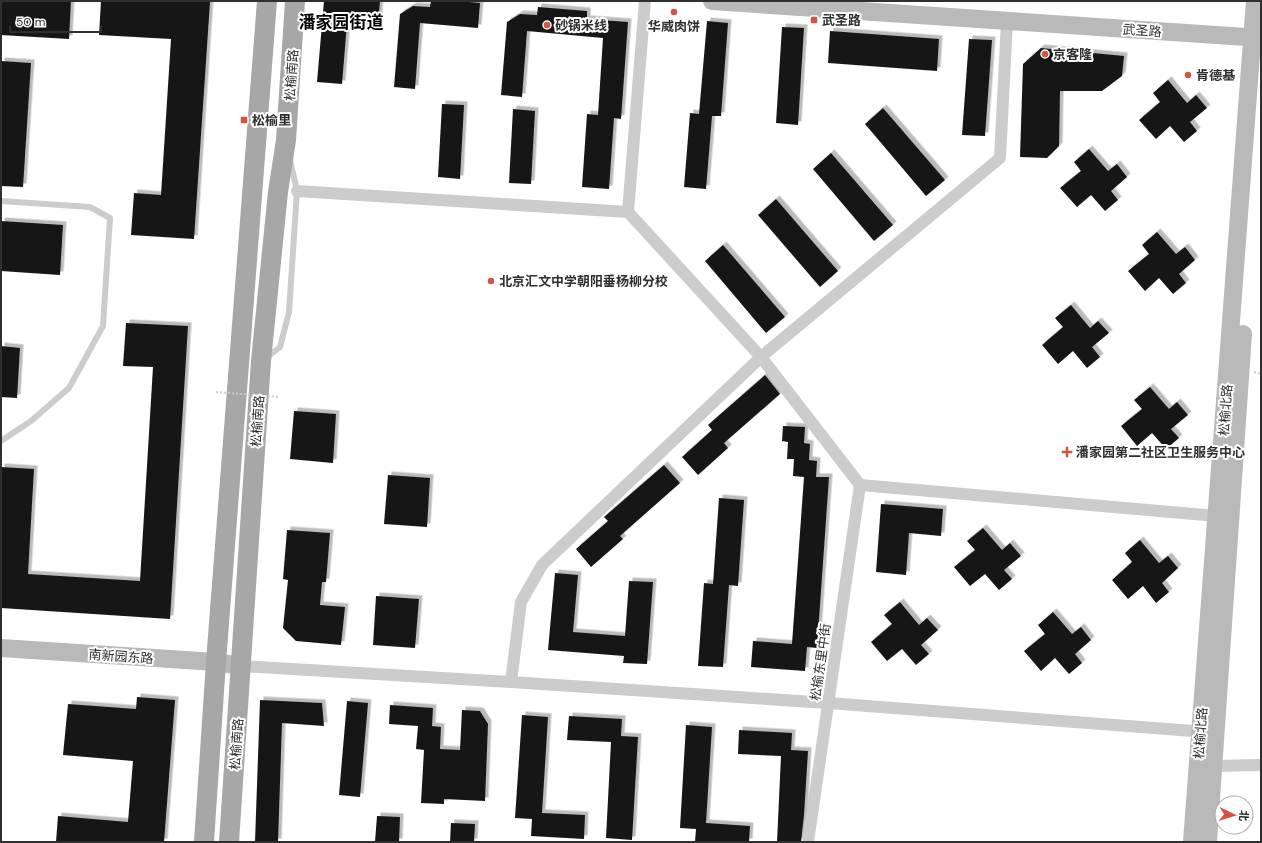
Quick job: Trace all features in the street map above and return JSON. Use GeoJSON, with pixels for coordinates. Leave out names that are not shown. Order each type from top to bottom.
{"type":"FeatureCollection","features":[{"type":"Feature","properties":{"kind":"main road","name":"松榆南路"},"geometry":{"type":"LineString","coordinates":[[204,842],[216,662],[267,1]]}},
{"type":"Feature","properties":{"kind":"main road","name":"松榆南路"},"geometry":{"type":"LineString","coordinates":[[229,842],[261,361],[278,192],[286,140],[295,1]]}},
{"type":"Feature","properties":{"kind":"street"},"geometry":{"type":"LineString","coordinates":[[628,212],[645,1]]}},
{"type":"Feature","properties":{"kind":"street","name":"武圣路"},"geometry":{"type":"LineString","coordinates":[[712,1],[1008,21],[1257,35]]}},
{"type":"Feature","properties":{"kind":"street","name":"武圣路"},"geometry":{"type":"LineString","coordinates":[[888,1],[1257,35]]}},
{"type":"Feature","properties":{"kind":"street","name":"松榆北路"},"geometry":{"type":"LineString","coordinates":[[1208,842],[1213,766],[1208,732],[1217,516],[1257,35],[1255,1]]}},
{"type":"Feature","properties":{"kind":"street"},"geometry":{"type":"LineString","coordinates":[[511,682],[521,602],[542,565],[761,357],[1000,158],[1008,21]]}},
{"type":"Feature","properties":{"kind":"street","name":"松榆北路"},"geometry":{"type":"LineString","coordinates":[[1192,842],[1208,732],[1261,72]]}},
{"type":"Feature","properties":{"kind":"street"},"geometry":{"type":"LineString","coordinates":[[297,191],[628,212],[761,357],[860,485],[1217,516]]}},
{"type":"Feature","properties":{"kind":"street","name":"松榆东里中街"},"geometry":{"type":"LineString","coordinates":[[808,842],[860,485]]}},
{"type":"Feature","properties":{"kind":"street","name":"南新园东路"},"geometry":{"type":"LineString","coordinates":[[1,648],[216,662],[241,666]]}},
{"type":"Feature","properties":{"kind":"street"},"geometry":{"type":"LineString","coordinates":[[241,666],[828,703],[1208,732]]}},
{"type":"Feature","properties":{"kind":"street"},"geometry":{"type":"LineString","coordinates":[[1213,766],[1261,764]]}},
{"type":"Feature","properties":{"kind":"lane"},"geometry":{"type":"LineString","coordinates":[[261,361],[280,347],[288,312],[297,191],[286,140]]}},
{"type":"Feature","properties":{"kind":"lane"},"geometry":{"type":"LineString","coordinates":[[1,201],[90,207],[110,218],[103,326],[69,388],[31,421],[1,441]]}},
{"type":"Feature","properties":{"kind":"path"},"geometry":{"type":"LineString","coordinates":[[216,392],[279,397]]}},
{"type":"Feature","properties":{"kind":"building"},"geometry":{"type":"Polygon","coordinates":[[[2,1],[71,1],[69,39],[1,35],[2,1]]]}},
{"type":"Feature","properties":{"kind":"building"},"geometry":{"type":"Polygon","coordinates":[[[101,1],[210,2],[194,239],[131,235],[134,193],[161,195],[171,39],[99,35],[101,1]]]}},
{"type":"Feature","properties":{"kind":"building"},"geometry":{"type":"Polygon","coordinates":[[[324,1],[380,1],[378,25],[347,23],[342,84],[317,82],[324,1]]]}},
{"type":"Feature","properties":{"kind":"building"},"geometry":{"type":"Polygon","coordinates":[[[431,1],[480,3],[478,28],[420,23],[415,89],[394,87],[400,14],[413,6],[430,7],[431,1]]]}},
{"type":"Feature","properties":{"kind":"building"},"geometry":{"type":"Polygon","coordinates":[[[538,7],[587,11],[587,19],[628,22],[621,119],[614,118],[609,189],[582,187],[587,114],[598,115],[603,38],[527,31],[522,97],[501,95],[507,22],[520,14],[537,15],[538,7]]]}},
{"type":"Feature","properties":{"kind":"building"},"geometry":{"type":"Polygon","coordinates":[[[707,21],[728,23],[721,116],[712,116],[706,189],[684,187],[690,113],[699,114],[707,21]]]}},
{"type":"Feature","properties":{"kind":"building"},"geometry":{"type":"Polygon","coordinates":[[[782,27],[804,28],[798,125],[776,123],[782,27]]]}},
{"type":"Feature","properties":{"kind":"building"},"geometry":{"type":"Polygon","coordinates":[[[830,31],[939,39],[937,71],[828,63],[830,31]]]}},
{"type":"Feature","properties":{"kind":"building"},"geometry":{"type":"Polygon","coordinates":[[[969,39],[992,40],[985,136],[962,135],[969,39]]]}},
{"type":"Feature","properties":{"kind":"building"},"geometry":{"type":"Polygon","coordinates":[[[1041,48],[1124,56],[1122,76],[1102,91],[1060,91],[1059,146],[1047,158],[1020,157],[1023,64],[1041,48]]]}},
{"type":"Feature","properties":{"kind":"building"},"geometry":{"type":"Polygon","coordinates":[[[1,61],[31,63],[23,187],[1,186],[1,61]]]}},
{"type":"Feature","properties":{"kind":"building"},"geometry":{"type":"Polygon","coordinates":[[[1168,80],[1187,103],[1196,95],[1207,108],[1190,122],[1197,131],[1184,142],[1170,126],[1156,139],[1139,120],[1160,102],[1153,93],[1168,80]]]}},
{"type":"Feature","properties":{"kind":"building"},"geometry":{"type":"Polygon","coordinates":[[[442,104],[464,105],[460,179],[438,177],[442,104]]]}},
{"type":"Feature","properties":{"kind":"building"},"geometry":{"type":"Polygon","coordinates":[[[883,108],[945,180],[926,196],[865,124],[883,108]]]}},
{"type":"Feature","properties":{"kind":"building"},"geometry":{"type":"Polygon","coordinates":[[[513,109],[535,111],[531,184],[509,183],[513,109]]]}},
{"type":"Feature","properties":{"kind":"building"},"geometry":{"type":"Polygon","coordinates":[[[1089,149],[1108,171],[1117,164],[1127,177],[1111,191],[1118,200],[1105,211],[1091,195],[1077,207],[1060,188],[1081,171],[1074,162],[1089,149]]]}},
{"type":"Feature","properties":{"kind":"building"},"geometry":{"type":"Polygon","coordinates":[[[831,153],[893,225],[874,241],[813,169],[831,153]]]}},
{"type":"Feature","properties":{"kind":"building"},"geometry":{"type":"Polygon","coordinates":[[[776,199],[838,271],[820,287],[758,215],[776,199]]]}},
{"type":"Feature","properties":{"kind":"building"},"geometry":{"type":"Polygon","coordinates":[[[1,221],[63,225],[60,275],[1,271],[1,221]]]}},
{"type":"Feature","properties":{"kind":"building"},"geometry":{"type":"Polygon","coordinates":[[[1157,232],[1176,254],[1185,247],[1195,260],[1179,274],[1186,283],[1173,294],[1159,278],[1145,291],[1128,271],[1149,254],[1142,245],[1157,232]]]}},
{"type":"Feature","properties":{"kind":"building"},"geometry":{"type":"Polygon","coordinates":[[[723,245],[785,317],[766,333],[705,261],[723,245]]]}},
{"type":"Feature","properties":{"kind":"building"},"geometry":{"type":"Polygon","coordinates":[[[1071,305],[1090,328],[1098,321],[1109,333],[1092,347],[1100,357],[1087,368],[1073,351],[1058,364],[1042,345],[1063,327],[1055,318],[1071,305]]]}},
{"type":"Feature","properties":{"kind":"building"},"geometry":{"type":"Polygon","coordinates":[[[126,323],[188,326],[170,619],[1,608],[1,467],[34,469],[28,574],[140,581],[153,367],[123,366],[126,323]]]}},
{"type":"Feature","properties":{"kind":"building"},"geometry":{"type":"Polygon","coordinates":[[[1,346],[20,348],[17,398],[1,397],[1,346]]]}},
{"type":"Feature","properties":{"kind":"building"},"geometry":{"type":"Polygon","coordinates":[[[765,375],[780,394],[724,443],[728,448],[698,475],[682,457],[712,430],[708,425],[765,375]]]}},
{"type":"Feature","properties":{"kind":"building"},"geometry":{"type":"Polygon","coordinates":[[[1150,387],[1169,409],[1177,402],[1188,415],[1171,429],[1179,438],[1166,449],[1152,433],[1137,446],[1121,426],[1142,409],[1134,400],[1150,387]]]}},
{"type":"Feature","properties":{"kind":"building"},"geometry":{"type":"Polygon","coordinates":[[[294,411],[336,414],[333,463],[290,459],[294,411]]]}},
{"type":"Feature","properties":{"kind":"building"},"geometry":{"type":"Polygon","coordinates":[[[783,426],[805,427],[804,443],[810,444],[809,460],[817,461],[816,477],[829,477],[817,648],[807,647],[805,671],[751,667],[753,641],[792,644],[804,477],[793,476],[794,459],[787,459],[788,442],[782,441],[783,426]]]}},
{"type":"Feature","properties":{"kind":"building"},"geometry":{"type":"Polygon","coordinates":[[[664,465],[680,483],[620,536],[623,539],[591,567],[576,549],[608,521],[604,517],[664,465]]]}},
{"type":"Feature","properties":{"kind":"building"},"geometry":{"type":"Polygon","coordinates":[[[388,475],[430,478],[427,527],[384,524],[388,475]]]}},
{"type":"Feature","properties":{"kind":"building"},"geometry":{"type":"Polygon","coordinates":[[[719,498],[744,500],[738,586],[729,585],[723,667],[698,666],[704,583],[713,584],[719,498]]]}},
{"type":"Feature","properties":{"kind":"building"},"geometry":{"type":"Polygon","coordinates":[[[881,504],[943,509],[941,536],[909,533],[906,575],[876,572],[881,504]]]}},
{"type":"Feature","properties":{"kind":"building"},"geometry":{"type":"Polygon","coordinates":[[[983,528],[1002,550],[1010,543],[1021,556],[1004,570],[1012,579],[999,590],[985,574],[970,586],[954,567],[975,550],[967,541],[983,528]]]}},
{"type":"Feature","properties":{"kind":"building"},"geometry":{"type":"Polygon","coordinates":[[[287,530],[330,533],[326,582],[322,582],[320,605],[345,607],[341,645],[296,641],[283,628],[288,580],[283,579],[287,530]]]}},
{"type":"Feature","properties":{"kind":"building"},"geometry":{"type":"Polygon","coordinates":[[[1140,540],[1159,563],[1168,556],[1178,568],[1162,583],[1169,592],[1156,603],[1143,586],[1128,599],[1112,580],[1132,562],[1125,553],[1140,540]]]}},
{"type":"Feature","properties":{"kind":"building"},"geometry":{"type":"Polygon","coordinates":[[[555,573],[578,575],[573,632],[625,636],[629,581],[653,582],[647,664],[623,663],[624,656],[548,650],[555,573]]]}},
{"type":"Feature","properties":{"kind":"building"},"geometry":{"type":"Polygon","coordinates":[[[376,596],[419,599],[415,648],[373,645],[376,596]]]}},
{"type":"Feature","properties":{"kind":"building"},"geometry":{"type":"Polygon","coordinates":[[[900,602],[919,625],[927,618],[938,630],[921,645],[929,654],[916,665],[902,649],[887,661],[871,642],[892,624],[884,615],[900,602]]]}},
{"type":"Feature","properties":{"kind":"building"},"geometry":{"type":"Polygon","coordinates":[[[1053,612],[1072,634],[1081,627],[1091,640],[1075,654],[1082,663],[1069,674],[1055,658],[1041,671],[1024,651],[1045,634],[1038,625],[1053,612]]]}},
{"type":"Feature","properties":{"kind":"building"},"geometry":{"type":"Polygon","coordinates":[[[137,697],[175,700],[164,842],[56,842],[58,816],[128,822],[133,761],[63,755],[68,704],[136,709],[137,697]]]}},
{"type":"Feature","properties":{"kind":"building"},"geometry":{"type":"Polygon","coordinates":[[[260,700],[322,703],[324,726],[282,723],[278,842],[255,842],[260,700]]]}},
{"type":"Feature","properties":{"kind":"building"},"geometry":{"type":"Polygon","coordinates":[[[347,701],[368,703],[360,797],[339,795],[347,701]]]}},
{"type":"Feature","properties":{"kind":"building"},"geometry":{"type":"Polygon","coordinates":[[[390,705],[433,708],[432,726],[441,727],[440,749],[460,750],[462,710],[480,711],[488,724],[485,801],[444,799],[444,804],[421,803],[424,750],[416,749],[418,726],[389,724],[390,705]]]}},
{"type":"Feature","properties":{"kind":"building"},"geometry":{"type":"Polygon","coordinates":[[[522,715],[548,717],[542,813],[585,815],[584,839],[531,836],[532,819],[515,818],[522,715]]]}},
{"type":"Feature","properties":{"kind":"building"},"geometry":{"type":"Polygon","coordinates":[[[569,716],[622,719],[621,736],[638,737],[632,840],[606,838],[611,742],[567,740],[569,716]]]}},
{"type":"Feature","properties":{"kind":"building"},"geometry":{"type":"Polygon","coordinates":[[[686,725],[712,727],[706,823],[750,826],[749,842],[695,842],[696,829],[680,828],[686,725]]]}},
{"type":"Feature","properties":{"kind":"building"},"geometry":{"type":"Polygon","coordinates":[[[739,730],[792,733],[791,750],[808,751],[801,842],[777,842],[781,756],[738,754],[739,730]]]}},
{"type":"Feature","properties":{"kind":"building"},"geometry":{"type":"Polygon","coordinates":[[[377,816],[400,817],[399,842],[375,842],[377,816]]]}},
{"type":"Feature","properties":{"kind":"building"},"geometry":{"type":"Polygon","coordinates":[[[451,823],[475,824],[474,842],[450,842],[451,823]]]}},
{"type":"Feature","properties":{"kind":"place","name":"华威肉饼"},"geometry":{"type":"Point","coordinates":[674,12]}},
{"type":"Feature","properties":{"kind":"place","name":"武圣路"},"geometry":{"type":"Point","coordinates":[814,20]}},
{"type":"Feature","properties":{"kind":"place","name":"砂锅米线"},"geometry":{"type":"Point","coordinates":[547,25]}},
{"type":"Feature","properties":{"kind":"place","name":"京客隆"},"geometry":{"type":"Point","coordinates":[1045,54]}},
{"type":"Feature","properties":{"kind":"place","name":"肯德基"},"geometry":{"type":"Point","coordinates":[1188,75]}},
{"type":"Feature","properties":{"kind":"place","name":"松榆里"},"geometry":{"type":"Point","coordinates":[244,120]}},
{"type":"Feature","properties":{"kind":"place","name":"北京汇文中学朝阳垂杨柳分校"},"geometry":{"type":"Point","coordinates":[491,281]}},
{"type":"Feature","properties":{"kind":"place","name":"潘家园第二社区卫生服务中心"},"geometry":{"type":"Point","coordinates":[1067,452]}},
{"type":"Feature","properties":{"kind":"district","name":"潘家园街道"},"geometry":{"type":"Point","coordinates":[341,22]}}]}
